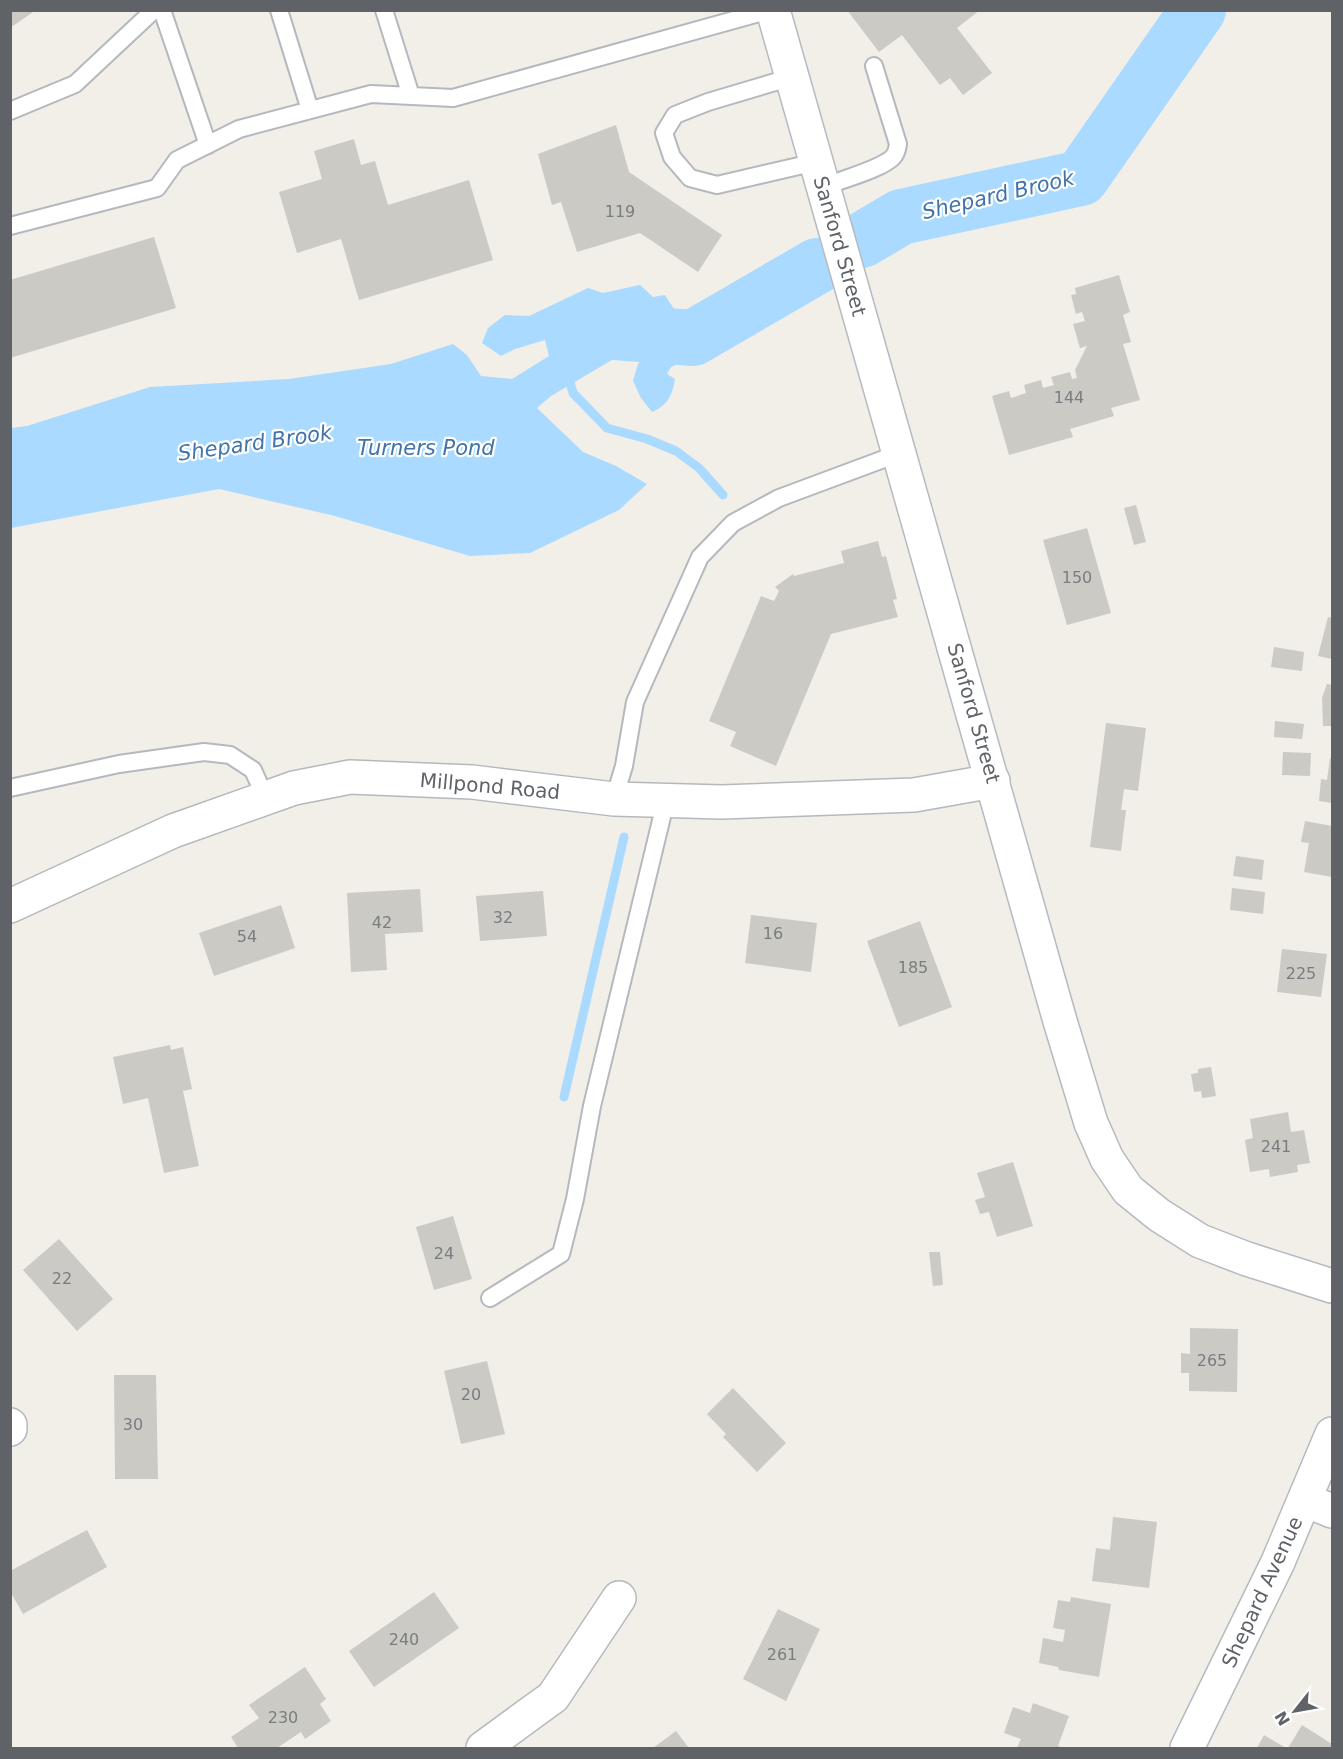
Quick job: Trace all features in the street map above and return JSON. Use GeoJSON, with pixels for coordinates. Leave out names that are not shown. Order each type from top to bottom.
{"type":"FeatureCollection","features":[{"type":"Feature","properties":{"kind":"street","name":"Sanford Street"},"geometry":{"type":"LineString","coordinates":[[772,10],[1091,1123],[1107,1159],[1128,1190],[1159,1215],[1200,1241],[1332,1287]]}},
{"type":"Feature","properties":{"kind":"street","name":"Millpond Road"},"geometry":{"type":"LineString","coordinates":[[10,906],[173,831],[294,788],[350,777],[472,782],[614,799],[722,802],[914,795],[993,781]]}},
{"type":"Feature","properties":{"kind":"street","name":"Shepard Avenue"},"geometry":{"type":"LineString","coordinates":[[1187,1749],[1278,1562],[1319,1505],[1332,1434]]}},
{"type":"Feature","properties":{"kind":"street"},"geometry":{"type":"LineString","coordinates":[[483,1749],[553,1697],[619,1598]]}},
{"type":"Feature","properties":{"kind":"lane"},"geometry":{"type":"LineString","coordinates":[[10,111],[75,84],[154,10]]}},
{"type":"Feature","properties":{"kind":"lane"},"geometry":{"type":"LineString","coordinates":[[162,10],[207,145]]}},
{"type":"Feature","properties":{"kind":"lane"},"geometry":{"type":"LineString","coordinates":[[279,10],[310,110]]}},
{"type":"Feature","properties":{"kind":"lane"},"geometry":{"type":"LineString","coordinates":[[384,10],[411,96]]}},
{"type":"Feature","properties":{"kind":"lane"},"geometry":{"type":"LineString","coordinates":[[10,226],[157,188],[177,160],[239,129],[371,94],[453,98],[772,10]]}},
{"type":"Feature","properties":{"kind":"lane"},"geometry":{"type":"LineString","coordinates":[[792,77],[708,102],[675,115],[664,133],[672,157],[690,178],[717,185],[881,166],[893,158],[898,144],[874,66]]}},
{"type":"Feature","properties":{"kind":"lane"},"geometry":{"type":"LineString","coordinates":[[614,799],[624,766],[635,702],[700,557],[733,522],[779,498],[900,453]]}},
{"type":"Feature","properties":{"kind":"lane"},"geometry":{"type":"LineString","coordinates":[[10,788],[119,764],[204,752],[230,755],[254,770],[265,797]]}},
{"type":"Feature","properties":{"kind":"lane"},"geometry":{"type":"LineString","coordinates":[[490,1298],[561,1254],[575,1199],[592,1106],[666,800]]}},
{"type":"Feature","properties":{"kind":"water","name":"Turners Pond"},"geometry":{"type":"Polygon","coordinates":[[[640,285],[653,297],[665,295],[702,353],[671,367],[667,374],[675,379],[671,395],[666,403],[652,412],[641,398],[633,381],[638,364],[646,354],[637,353],[617,357],[551,396],[537,408],[583,452],[616,466],[647,484],[619,510],[530,553],[470,556],[335,516],[219,489],[11,528],[11,428],[27,426],[150,387],[289,379],[391,364],[453,344],[467,355],[481,376],[512,379],[549,356],[545,340],[501,356],[482,343],[488,328],[505,315],[529,316],[588,288],[603,293],[640,285]]]}},
{"type":"Feature","properties":{"kind":"building"},"geometry":{"type":"Polygon","coordinates":[[[10,10],[36,10],[10,28],[10,10]]]}},
{"type":"Feature","properties":{"kind":"building"},"geometry":{"type":"Polygon","coordinates":[[[847,10],[980,10],[957,28],[992,73],[963,95],[950,78],[940,85],[902,35],[879,52],[847,10]]]}},
{"type":"Feature","properties":{"kind":"building"},"geometry":{"type":"Polygon","coordinates":[[[616,125],[629,172],[722,235],[698,272],[640,233],[577,252],[561,202],[552,205],[538,154],[616,125]]]}},
{"type":"Feature","properties":{"kind":"building"},"geometry":{"type":"Polygon","coordinates":[[[354,139],[361,165],[375,161],[388,205],[469,180],[493,260],[359,300],[341,239],[297,253],[279,192],[322,179],[314,151],[354,139]]]}},
{"type":"Feature","properties":{"kind":"building"},"geometry":{"type":"Polygon","coordinates":[[[154,237],[176,308],[10,358],[10,280],[154,237]]]}},
{"type":"Feature","properties":{"kind":"building"},"geometry":{"type":"Polygon","coordinates":[[[1119,275],[1130,312],[1123,315],[1131,342],[1123,344],[1140,400],[1111,408],[1114,416],[1070,429],[1073,437],[1009,455],[992,396],[1009,391],[1011,398],[1026,393],[1024,385],[1041,380],[1043,388],[1054,385],[1051,377],[1070,372],[1072,379],[1077,378],[1075,370],[1087,346],[1080,348],[1073,324],[1085,321],[1082,312],[1076,314],[1071,295],[1076,294],[1075,288],[1119,275]]]}},
{"type":"Feature","properties":{"kind":"building"},"geometry":{"type":"Polygon","coordinates":[[[1136,505],[1146,542],[1134,545],[1124,508],[1136,505]]]}},
{"type":"Feature","properties":{"kind":"building"},"geometry":{"type":"Polygon","coordinates":[[[1087,528],[1111,613],[1067,625],[1043,540],[1087,528]]]}},
{"type":"Feature","properties":{"kind":"building"},"geometry":{"type":"Polygon","coordinates":[[[878,541],[882,557],[886,556],[897,599],[893,600],[898,617],[831,634],[776,766],[730,746],[736,732],[709,721],[761,596],[774,601],[779,591],[775,587],[793,574],[794,576],[844,563],[841,551],[878,541]]]}},
{"type":"Feature","properties":{"kind":"building"},"geometry":{"type":"Polygon","coordinates":[[[1328,617],[1332,618],[1332,659],[1318,656],[1328,617]]]}},
{"type":"Feature","properties":{"kind":"building"},"geometry":{"type":"Polygon","coordinates":[[[1274,647],[1304,652],[1302,671],[1271,667],[1274,647]]]}},
{"type":"Feature","properties":{"kind":"building"},"geometry":{"type":"Polygon","coordinates":[[[1327,684],[1332,685],[1332,726],[1323,726],[1322,698],[1327,684]]]}},
{"type":"Feature","properties":{"kind":"building"},"geometry":{"type":"Polygon","coordinates":[[[1275,721],[1304,724],[1302,739],[1274,737],[1275,721]]]}},
{"type":"Feature","properties":{"kind":"building"},"geometry":{"type":"Polygon","coordinates":[[[1106,723],[1146,728],[1138,791],[1124,789],[1121,810],[1126,810],[1121,851],[1090,847],[1106,723]]]}},
{"type":"Feature","properties":{"kind":"building"},"geometry":{"type":"Polygon","coordinates":[[[1283,752],[1311,753],[1310,776],[1282,775],[1283,752]]]}},
{"type":"Feature","properties":{"kind":"building"},"geometry":{"type":"Polygon","coordinates":[[[1330,758],[1332,759],[1332,803],[1319,801],[1321,779],[1327,780],[1330,758]]]}},
{"type":"Feature","properties":{"kind":"building"},"geometry":{"type":"Polygon","coordinates":[[[1305,821],[1332,826],[1332,877],[1304,872],[1309,843],[1301,842],[1305,821]]]}},
{"type":"Feature","properties":{"kind":"building"},"geometry":{"type":"Polygon","coordinates":[[[1236,856],[1264,860],[1262,880],[1233,876],[1236,856]]]}},
{"type":"Feature","properties":{"kind":"building"},"geometry":{"type":"Polygon","coordinates":[[[1232,888],[1265,892],[1263,914],[1230,910],[1232,888]]]}},
{"type":"Feature","properties":{"kind":"building"},"geometry":{"type":"Polygon","coordinates":[[[420,889],[423,932],[385,934],[387,970],[351,972],[347,893],[420,889]]]}},
{"type":"Feature","properties":{"kind":"building"},"geometry":{"type":"Polygon","coordinates":[[[543,891],[547,936],[480,941],[476,896],[543,891]]]}},
{"type":"Feature","properties":{"kind":"building"},"geometry":{"type":"Polygon","coordinates":[[[281,905],[295,948],[214,976],[199,933],[281,905]]]}},
{"type":"Feature","properties":{"kind":"building"},"geometry":{"type":"Polygon","coordinates":[[[751,915],[817,923],[811,972],[745,963],[751,915]]]}},
{"type":"Feature","properties":{"kind":"building"},"geometry":{"type":"Polygon","coordinates":[[[920,921],[952,1007],[899,1027],[867,941],[920,921]]]}},
{"type":"Feature","properties":{"kind":"building"},"geometry":{"type":"Polygon","coordinates":[[[1282,949],[1327,954],[1321,997],[1277,992],[1282,949]]]}},
{"type":"Feature","properties":{"kind":"building"},"geometry":{"type":"Polygon","coordinates":[[[170,1045],[171,1050],[183,1047],[192,1089],[183,1091],[199,1166],[164,1173],[148,1098],[123,1104],[113,1057],[170,1045]]]}},
{"type":"Feature","properties":{"kind":"building"},"geometry":{"type":"Polygon","coordinates":[[[1211,1067],[1216,1096],[1202,1098],[1201,1091],[1194,1092],[1191,1074],[1198,1073],[1198,1069],[1211,1067]]]}},
{"type":"Feature","properties":{"kind":"building"},"geometry":{"type":"Polygon","coordinates":[[[1288,1112],[1291,1132],[1304,1130],[1310,1163],[1297,1165],[1298,1172],[1270,1177],[1269,1169],[1250,1172],[1245,1140],[1253,1138],[1250,1119],[1288,1112]]]}},
{"type":"Feature","properties":{"kind":"building"},"geometry":{"type":"Polygon","coordinates":[[[1013,1162],[1033,1226],[997,1237],[989,1212],[980,1214],[975,1200],[985,1197],[977,1173],[1013,1162]]]}},
{"type":"Feature","properties":{"kind":"building"},"geometry":{"type":"Polygon","coordinates":[[[453,1216],[472,1279],[434,1290],[416,1227],[453,1216]]]}},
{"type":"Feature","properties":{"kind":"building"},"geometry":{"type":"Polygon","coordinates":[[[59,1239],[113,1299],[77,1331],[23,1270],[59,1239]]]}},
{"type":"Feature","properties":{"kind":"building"},"geometry":{"type":"Polygon","coordinates":[[[929,1252],[940,1252],[943,1285],[933,1286],[929,1252]]]}},
{"type":"Feature","properties":{"kind":"building"},"geometry":{"type":"Polygon","coordinates":[[[1190,1328],[1238,1329],[1237,1392],[1189,1391],[1189,1373],[1181,1373],[1181,1353],[1190,1354],[1190,1328]]]}},
{"type":"Feature","properties":{"kind":"building"},"geometry":{"type":"Polygon","coordinates":[[[487,1361],[505,1434],[461,1444],[444,1371],[487,1361]]]}},
{"type":"Feature","properties":{"kind":"building"},"geometry":{"type":"Polygon","coordinates":[[[114,1375],[156,1375],[158,1479],[115,1479],[114,1375]]]}},
{"type":"Feature","properties":{"kind":"building"},"geometry":{"type":"Polygon","coordinates":[[[733,1388],[786,1443],[757,1472],[723,1437],[726,1434],[707,1414],[733,1388]]]}},
{"type":"Feature","properties":{"kind":"building"},"geometry":{"type":"Polygon","coordinates":[[[1113,1517],[1157,1522],[1149,1588],[1092,1581],[1096,1548],[1110,1550],[1113,1517]]]}},
{"type":"Feature","properties":{"kind":"building"},"geometry":{"type":"Polygon","coordinates":[[[87,1530],[107,1567],[23,1614],[10,1591],[10,1571],[87,1530]]]}},
{"type":"Feature","properties":{"kind":"building"},"geometry":{"type":"Polygon","coordinates":[[[434,1592],[459,1628],[374,1687],[349,1651],[434,1592]]]}},
{"type":"Feature","properties":{"kind":"building"},"geometry":{"type":"Polygon","coordinates":[[[1071,1597],[1111,1604],[1099,1677],[1059,1670],[1058,1667],[1039,1663],[1043,1638],[1063,1642],[1065,1630],[1053,1628],[1058,1600],[1070,1602],[1071,1597]]]}},
{"type":"Feature","properties":{"kind":"building"},"geometry":{"type":"Polygon","coordinates":[[[778,1609],[820,1629],[786,1701],[743,1679],[778,1609]]]}},
{"type":"Feature","properties":{"kind":"building"},"geometry":{"type":"Polygon","coordinates":[[[305,1667],[326,1699],[320,1704],[331,1721],[305,1739],[301,1732],[277,1748],[238,1748],[231,1737],[259,1718],[249,1705],[305,1667]]]}},
{"type":"Feature","properties":{"kind":"building"},"geometry":{"type":"Polygon","coordinates":[[[1033,1703],[1069,1716],[1058,1746],[1063,1748],[1017,1748],[1021,1739],[1004,1733],[1013,1707],[1030,1713],[1033,1703]]]}},
{"type":"Feature","properties":{"kind":"building"},"geometry":{"type":"Polygon","coordinates":[[[1302,1725],[1332,1744],[1332,1748],[1288,1748],[1302,1725]]]}},
{"type":"Feature","properties":{"kind":"building"},"geometry":{"type":"Polygon","coordinates":[[[676,1731],[689,1748],[653,1748],[676,1731]]]}},
{"type":"Feature","properties":{"kind":"building"},"geometry":{"type":"Polygon","coordinates":[[[1264,1735],[1286,1748],[1257,1748],[1264,1735]]]}},
{"type":"Feature","properties":{"kind":"waterway","name":"Shepard Brook"},"geometry":{"type":"LineString","coordinates":[[862,240],[901,217],[1081,178],[1198,10]]}},
{"type":"Feature","properties":{"kind":"waterway","name":"Shepard Brook"},"geometry":{"type":"LineString","coordinates":[[615,332],[693,338],[817,266]]}},
{"type":"Feature","properties":{"kind":"waterway"},"geometry":{"type":"LineString","coordinates":[[568,375],[573,393],[607,428],[647,439],[676,451],[699,468],[723,495]]}},
{"type":"Feature","properties":{"kind":"waterway"},"geometry":{"type":"LineString","coordinates":[[564,1097],[624,837]]}}]}
